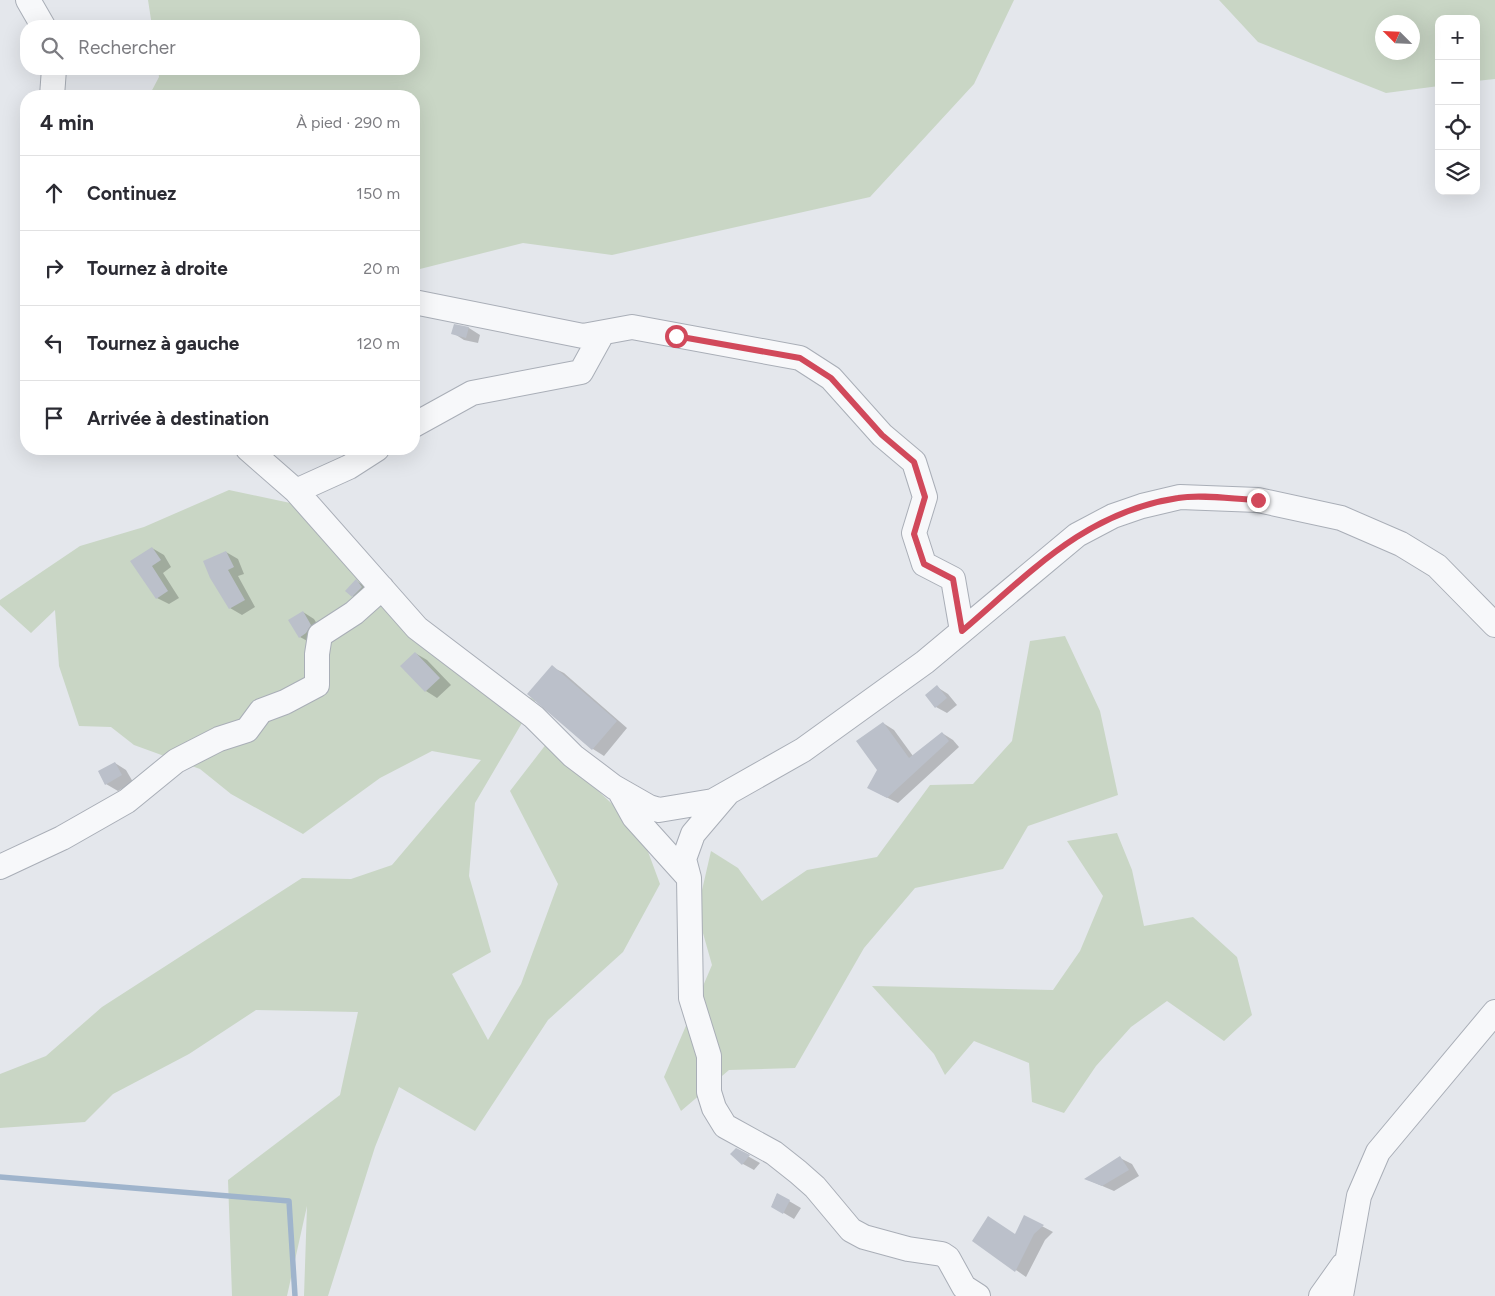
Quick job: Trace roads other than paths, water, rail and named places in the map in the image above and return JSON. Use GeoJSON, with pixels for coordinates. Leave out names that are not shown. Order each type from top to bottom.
{"type":"FeatureCollection","features":[{"type":"Feature","properties":{"kind":"street"},"geometry":{"type":"LineString","coordinates":[[28,0],[40,20]]}},
{"type":"Feature","properties":{"kind":"street"},"geometry":{"type":"LineString","coordinates":[[52,90],[54,75]]}},
{"type":"Feature","properties":{"kind":"street"},"geometry":{"type":"LineString","coordinates":[[420,303],[583,336],[632,327],[800,358],[831,378],[882,435],[914,462],[925,497],[914,534],[924,564],[953,579],[962,631]]}},
{"type":"Feature","properties":{"kind":"street"},"geometry":{"type":"LineString","coordinates":[[420,422],[472,393],[580,372],[602,334]]}},
{"type":"Feature","properties":{"kind":"street"},"geometry":{"type":"LineString","coordinates":[[255,455],[296,491],[418,628],[534,717],[573,756],[619,790],[659,810],[713,801],[804,750],[925,662],[1077,535],[1113,516],[1142,506],[1180,497],[1258,500],[1341,518],[1401,544],[1436,566],[1495,625]]}},
{"type":"Feature","properties":{"kind":"street"},"geometry":{"type":"LineString","coordinates":[[296,491],[349,468],[368,455]]}},
{"type":"Feature","properties":{"kind":"street"},"geometry":{"type":"LineString","coordinates":[[0,867],[55,842],[128,801],[176,760],[219,739],[247,730],[261,711],[285,702],[317,685],[317,654],[320,635],[354,613],[382,588]]}},
{"type":"Feature","properties":{"kind":"street"},"geometry":{"type":"LineString","coordinates":[[619,790],[634,818],[689,878]]}},
{"type":"Feature","properties":{"kind":"street"},"geometry":{"type":"LineString","coordinates":[[727,793],[693,834],[684,859],[689,878],[691,998],[704,1043],[710,1056],[709,1092],[714,1108],[726,1126],[774,1153],[815,1187],[851,1230],[864,1237],[908,1250],[942,1254],[948,1258],[964,1287],[978,1296]]}},
{"type":"Feature","properties":{"kind":"street"},"geometry":{"type":"LineString","coordinates":[[1341,1296],[1359,1196],[1378,1152],[1495,1012]]}},
{"type":"Feature","properties":{"kind":"street"},"geometry":{"type":"LineString","coordinates":[[1320,1296],[1339,1272],[1348,1252]]}},
{"type":"Feature","properties":{"kind":"waterway"},"geometry":{"type":"LineString","coordinates":[[0,1177],[289,1201],[295,1296]]}}]}
